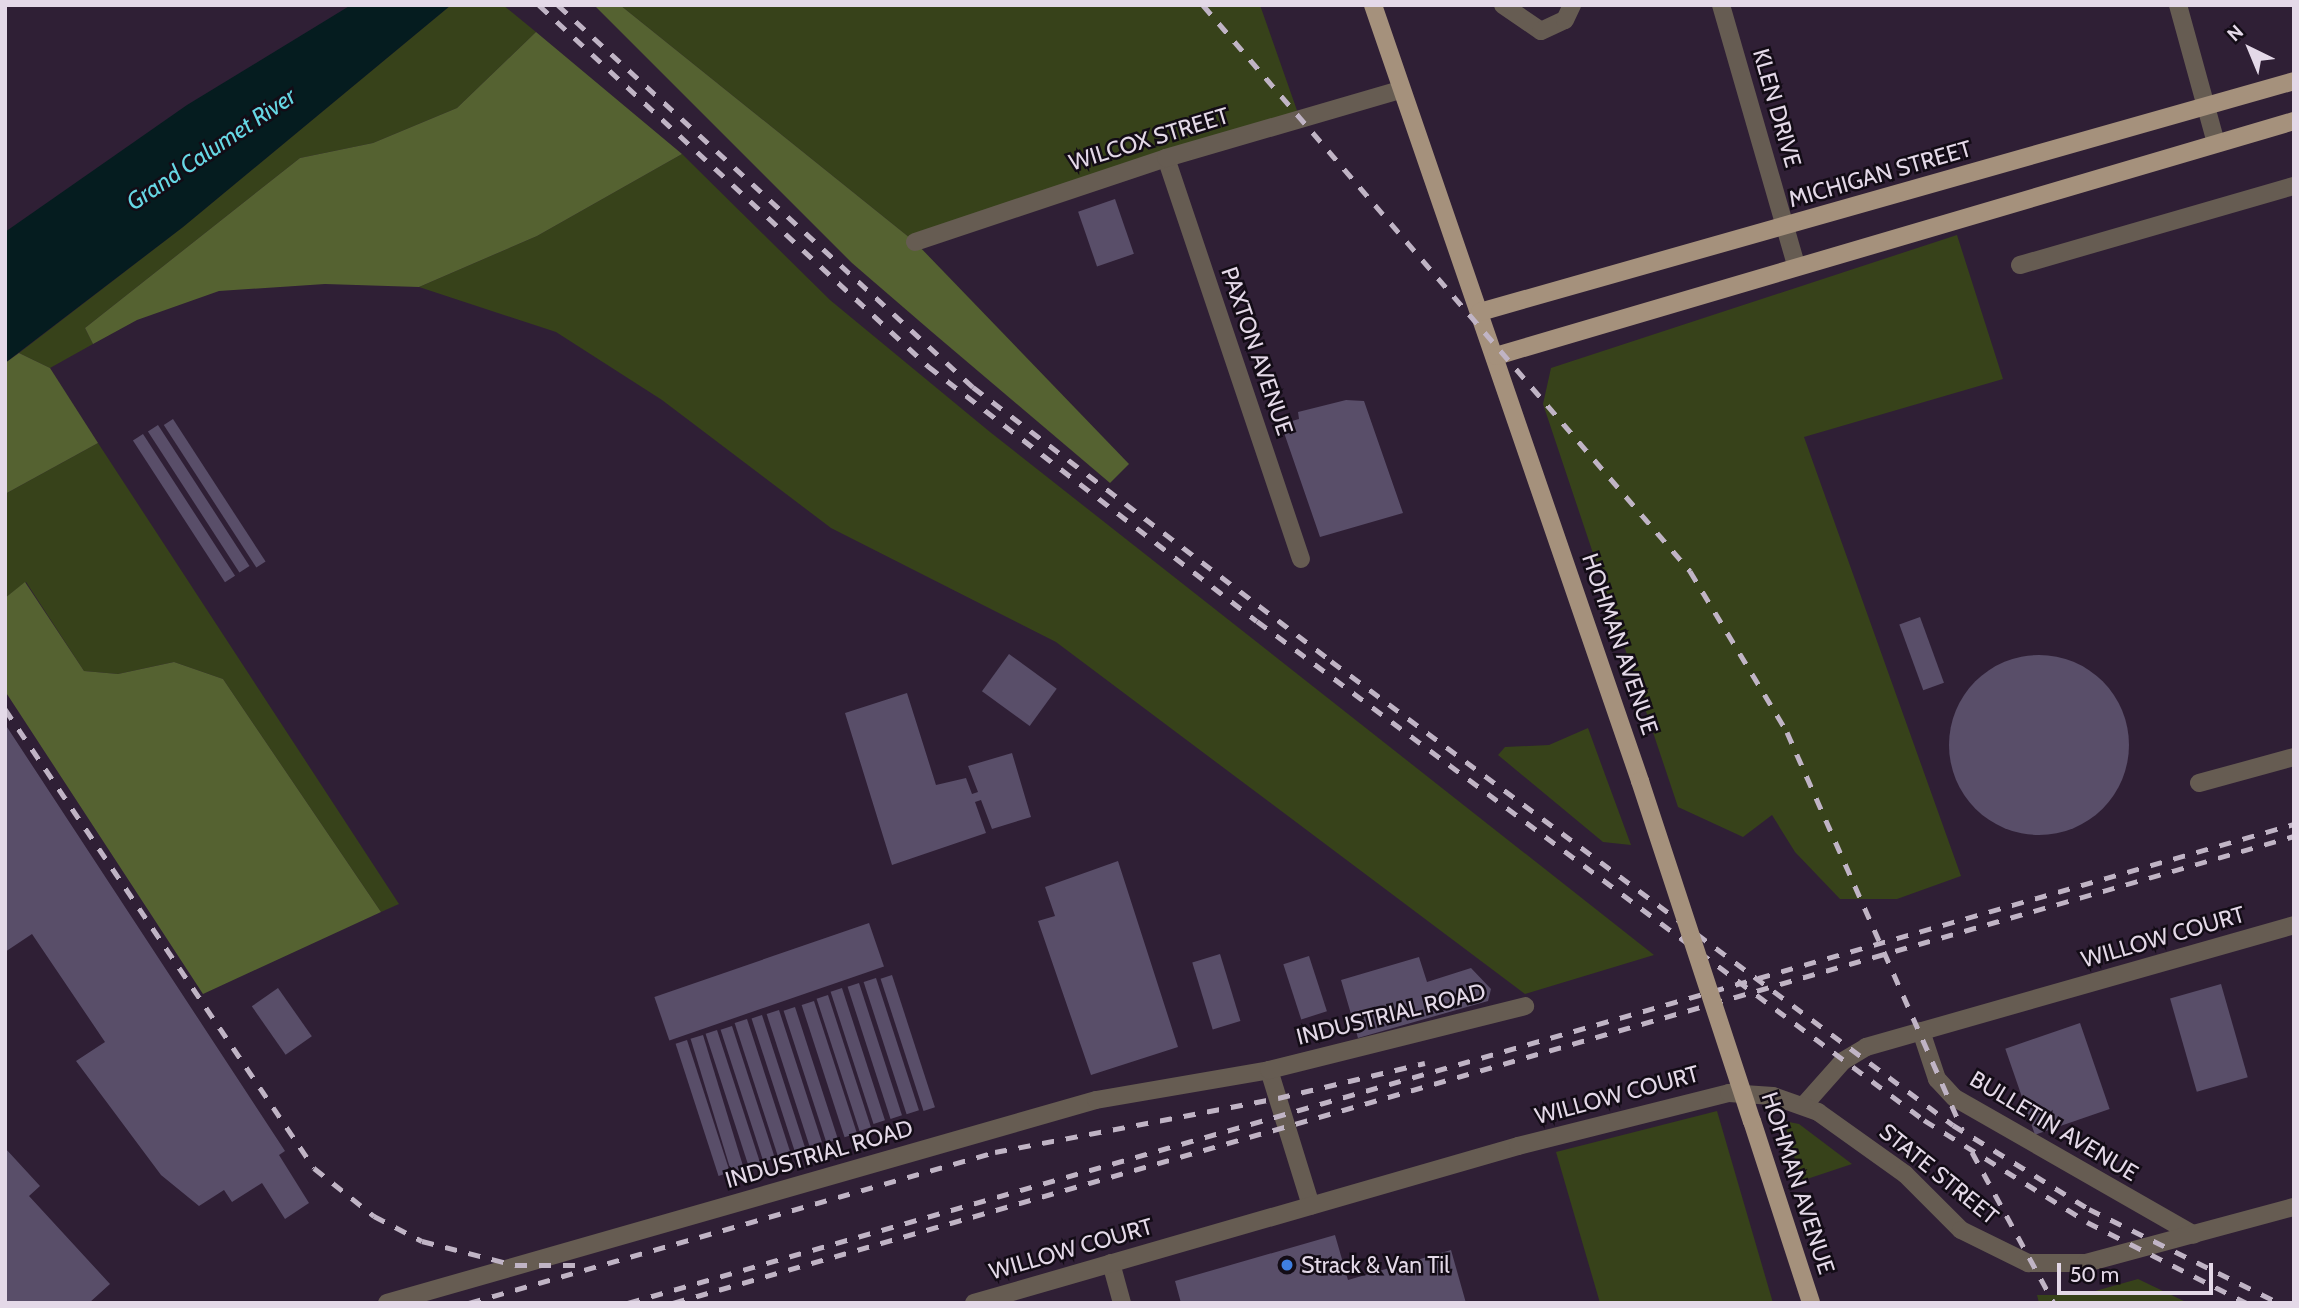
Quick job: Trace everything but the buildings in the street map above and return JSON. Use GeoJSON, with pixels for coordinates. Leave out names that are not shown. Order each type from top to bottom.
{"type":"FeatureCollection","features":[{"type":"Feature","properties":{"kind":"main road","name":"HOHMAN AVENUE"},"geometry":{"type":"LineString","coordinates":[[1373,5],[1496,356],[1640,782],[1811,1303]]}},
{"type":"Feature","properties":{"kind":"main road","name":"MICHIGAN STREET"},"geometry":{"type":"LineString","coordinates":[[1480,312],[2294,81]]}},
{"type":"Feature","properties":{"kind":"main road"},"geometry":{"type":"LineString","coordinates":[[1496,356],[1796,265],[2294,121]]}},
{"type":"Feature","properties":{"kind":"street"},"geometry":{"type":"LineString","coordinates":[[1503,5],[1541,31],[1565,20],[1572,5]]}},
{"type":"Feature","properties":{"kind":"street","name":"KLEN DRIVE"},"geometry":{"type":"LineString","coordinates":[[1721,5],[1796,265]]}},
{"type":"Feature","properties":{"kind":"street"},"geometry":{"type":"LineString","coordinates":[[2178,5],[2216,143]]}},
{"type":"Feature","properties":{"kind":"street","name":"WILCOX STREET"},"geometry":{"type":"LineString","coordinates":[[915,242],[1166,158],[1401,90]]}},
{"type":"Feature","properties":{"kind":"street","name":"PAXTON AVENUE"},"geometry":{"type":"LineString","coordinates":[[1166,158],[1301,559]]}},
{"type":"Feature","properties":{"kind":"street"},"geometry":{"type":"LineString","coordinates":[[2020,265],[2294,186]]}},
{"type":"Feature","properties":{"kind":"street"},"geometry":{"type":"LineString","coordinates":[[2199,783],[2294,757]]}},
{"type":"Feature","properties":{"kind":"street","name":"WILLOW COURT"},"geometry":{"type":"LineString","coordinates":[[974,1303],[1707,1095],[1754,1094],[1804,1105],[1853,1053],[1921,1031],[2294,925]]}},
{"type":"Feature","properties":{"kind":"street","name":"INDUSTRIAL ROAD"},"geometry":{"type":"LineString","coordinates":[[387,1303],[1096,1100],[1269,1070],[1525,1006]]}},
{"type":"Feature","properties":{"kind":"street","name":"BULLETIN AVENUE"},"geometry":{"type":"LineString","coordinates":[[1921,1031],[1937,1079],[1955,1098],[2194,1235]]}},
{"type":"Feature","properties":{"kind":"street"},"geometry":{"type":"LineString","coordinates":[[1269,1070],[1311,1206]]}},
{"type":"Feature","properties":{"kind":"street","name":"STATE STREET"},"geometry":{"type":"LineString","coordinates":[[1804,1105],[1905,1174],[1961,1230],[2021,1261],[2085,1263],[2294,1207]]}},
{"type":"Feature","properties":{"kind":"street"},"geometry":{"type":"LineString","coordinates":[[1111,1263],[1122,1303]]}},
{"type":"Feature","properties":{"kind":"green space"},"geometry":{"type":"Polygon","coordinates":[[[451,5],[503,5],[536,32],[457,108],[373,143],[300,158],[85,328],[93,344],[50,368],[19,353],[183,227],[451,5]]]}},
{"type":"Feature","properties":{"kind":"green space"},"geometry":{"type":"Polygon","coordinates":[[[594,5],[620,5],[915,242],[1129,464],[1110,483],[932,332],[852,263],[594,5]]]}},
{"type":"Feature","properties":{"kind":"green space"},"geometry":{"type":"Polygon","coordinates":[[[620,5],[1260,5],[1300,119],[915,242],[620,5]]]}},
{"type":"Feature","properties":{"kind":"green space"},"geometry":{"type":"Polygon","coordinates":[[[536,32],[682,154],[537,236],[419,287],[325,284],[219,291],[137,320],[93,344],[85,328],[300,158],[373,143],[457,108],[536,32]]]}},
{"type":"Feature","properties":{"kind":"green space"},"geometry":{"type":"Polygon","coordinates":[[[682,154],[830,300],[990,432],[1654,955],[1525,994],[1056,642],[831,528],[662,400],[556,332],[419,287],[537,236],[682,154]]]}},
{"type":"Feature","properties":{"kind":"green space"},"geometry":{"type":"Polygon","coordinates":[[[1957,235],[2003,379],[1804,437],[1961,876],[1897,899],[1840,899],[1795,852],[1772,815],[1743,837],[1678,807],[1543,404],[1551,368],[1957,235]]]}},
{"type":"Feature","properties":{"kind":"green space"},"geometry":{"type":"Polygon","coordinates":[[[19,353],[50,368],[98,443],[5,494],[5,363],[19,353]]]}},
{"type":"Feature","properties":{"kind":"green space"},"geometry":{"type":"Polygon","coordinates":[[[98,443],[399,904],[381,912],[223,679],[174,662],[118,674],[84,671],[26,582],[5,598],[5,494],[98,443]]]}},
{"type":"Feature","properties":{"kind":"green space"},"geometry":{"type":"Polygon","coordinates":[[[25,582],[84,671],[118,674],[174,662],[223,679],[381,912],[203,994],[5,691],[5,598],[25,582]]]}},
{"type":"Feature","properties":{"kind":"green space"},"geometry":{"type":"Polygon","coordinates":[[[1588,728],[1631,845],[1603,842],[1498,755],[1505,747],[1549,745],[1588,728]]]}},
{"type":"Feature","properties":{"kind":"green space"},"geometry":{"type":"Polygon","coordinates":[[[1717,1111],[1773,1303],[1600,1303],[1556,1152],[1717,1111]]]}},
{"type":"Feature","properties":{"kind":"green space"},"geometry":{"type":"Polygon","coordinates":[[[1784,1121],[1799,1124],[1852,1164],[1801,1181],[1784,1121]]]}},
{"type":"Feature","properties":{"kind":"green space"},"geometry":{"type":"Polygon","coordinates":[[[2138,1279],[2188,1303],[2039,1303],[2037,1295],[2081,1295],[2138,1279]]]}},
{"type":"Feature","properties":{"kind":"water","name":"Grand Calumet River"},"geometry":{"type":"Polygon","coordinates":[[[351,5],[451,5],[183,227],[5,363],[5,232],[187,105],[351,5]]]}},
{"type":"Feature","properties":{"kind":"railway"},"geometry":{"type":"LineString","coordinates":[[539,5],[928,366],[1257,621],[1924,1120],[2087,1222],[2247,1303]]}},
{"type":"Feature","properties":{"kind":"railway"},"geometry":{"type":"LineString","coordinates":[[558,5],[973,387],[1331,661],[1953,1125],[2089,1209],[2279,1303]]}},
{"type":"Feature","properties":{"kind":"railway"},"geometry":{"type":"LineString","coordinates":[[1203,5],[1690,571],[1787,732],[1962,1129]]}},
{"type":"Feature","properties":{"kind":"railway"},"geometry":{"type":"LineString","coordinates":[[5,709],[314,1168],[374,1216],[422,1241],[515,1265],[579,1265]]}},
{"type":"Feature","properties":{"kind":"railway"},"geometry":{"type":"LineString","coordinates":[[628,1303],[2294,824]]}},
{"type":"Feature","properties":{"kind":"railway"},"geometry":{"type":"LineString","coordinates":[[673,1303],[2294,836]]}},
{"type":"Feature","properties":{"kind":"railway"},"geometry":{"type":"LineString","coordinates":[[469,1303],[995,1152],[1278,1098],[1425,1063]]}},
{"type":"Feature","properties":{"kind":"railway"},"geometry":{"type":"LineString","coordinates":[[1972,1152],[2054,1303]]}},
{"type":"Feature","properties":{"kind":"place","name":"Strack & Van Til"},"geometry":{"type":"Point","coordinates":[1287,1265]}}]}
